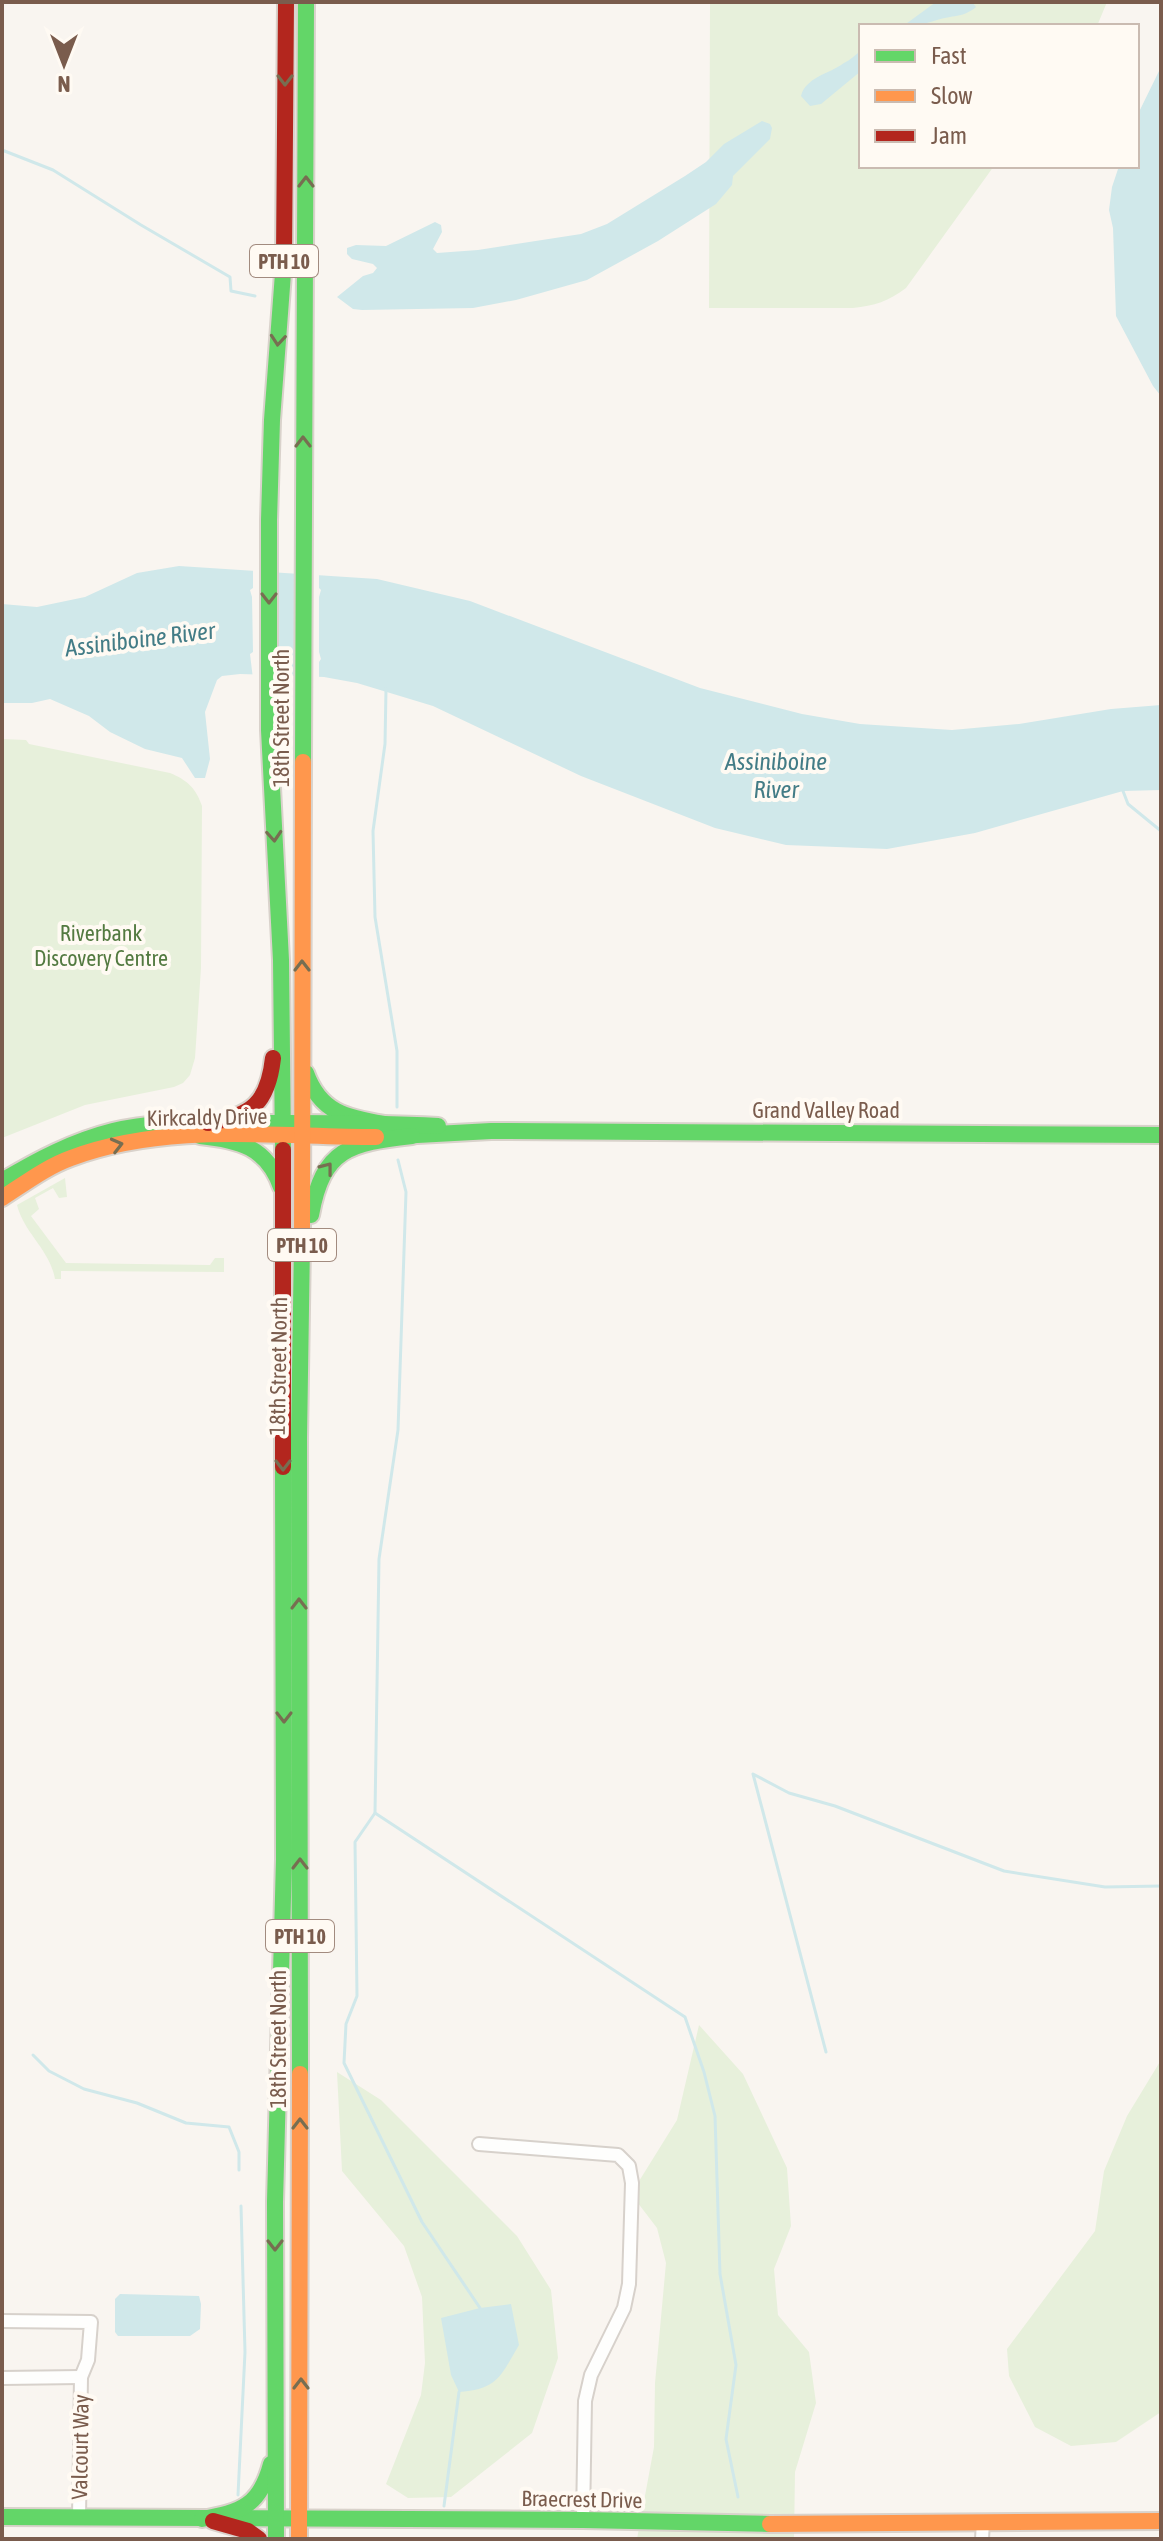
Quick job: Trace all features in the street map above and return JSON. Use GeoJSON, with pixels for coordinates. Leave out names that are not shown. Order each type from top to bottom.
{"type":"FeatureCollection","features":[{"type":"Feature","properties":{"kind":"main road","name":"18th Street North"},"geometry":{"type":"LineString","coordinates":[[276,2539],[275,2202],[284,1859],[283,1130],[281,976],[269,730],[269,520],[272,420],[285,233],[286,2]]}},
{"type":"Feature","properties":{"kind":"main road","name":"18th Street North"},"geometry":{"type":"LineString","coordinates":[[299,2539],[299,1438],[302,1353],[306,2]]}},
{"type":"Feature","properties":{"kind":"main road"},"geometry":{"type":"LineString","coordinates":[[204,1130],[247,1114],[267,1092],[273,1070],[274,1019],[281,976]]}},
{"type":"Feature","properties":{"kind":"main road"},"geometry":{"type":"LineString","coordinates":[[302,1044],[307,1078],[324,1105],[344,1117],[384,1124]]}},
{"type":"Feature","properties":{"kind":"main road","name":"Kirkcaldy Drive"},"geometry":{"type":"LineString","coordinates":[[2,1181],[29,1164],[78,1142],[116,1130],[156,1124],[204,1130],[283,1130]]}},
{"type":"Feature","properties":{"kind":"main road","name":"Grand Valley Road"},"geometry":{"type":"LineString","coordinates":[[302,1130],[384,1124],[491,1131],[1161,1135]]}},
{"type":"Feature","properties":{"kind":"main road"},"geometry":{"type":"LineString","coordinates":[[204,1130],[254,1148],[261,1154],[278,1176],[283,1210]]}},
{"type":"Feature","properties":{"kind":"main road","name":"Kirkcaldy Drive"},"geometry":{"type":"LineString","coordinates":[[2,1198],[44,1171],[79,1155],[139,1140],[204,1130]]}},
{"type":"Feature","properties":{"kind":"main road","name":"Grand Valley Road"},"geometry":{"type":"LineString","coordinates":[[283,1130],[412,1136],[491,1131]]}},
{"type":"Feature","properties":{"kind":"main road"},"geometry":{"type":"LineString","coordinates":[[302,1353],[310,1299],[311,1220],[318,1180],[333,1158],[346,1150],[366,1142],[412,1136]]}},
{"type":"Feature","properties":{"kind":"main road"},"geometry":{"type":"LineString","coordinates":[[2,1168],[29,1164]]}},
{"type":"Feature","properties":{"kind":"main road"},"geometry":{"type":"LineString","coordinates":[[202,2519],[245,2509],[254,2503],[269,2475],[276,2433]]}},
{"type":"Feature","properties":{"kind":"main road","name":"Braecrest Drive"},"geometry":{"type":"LineString","coordinates":[[2,2517],[583,2520],[709,2532],[983,2521],[1161,2521]]}},
{"type":"Feature","properties":{"kind":"main road"},"geometry":{"type":"LineString","coordinates":[[202,2519],[248,2531],[259,2539]]}},
{"type":"Feature","properties":{"kind":"street"},"geometry":{"type":"LineString","coordinates":[[479,2144],[618,2155],[629,2166],[632,2183],[629,2284],[624,2308],[591,2375],[585,2401],[583,2520]]}},
{"type":"Feature","properties":{"kind":"street"},"geometry":{"type":"LineString","coordinates":[[275,2202],[301,2202]]}},
{"type":"Feature","properties":{"kind":"street","name":"Valcourt Way"},"geometry":{"type":"LineString","coordinates":[[2,2321],[91,2322],[88,2360],[81,2377],[79,2517]]}},
{"type":"Feature","properties":{"kind":"street","name":"Valcourt Way"},"geometry":{"type":"LineString","coordinates":[[2,2378],[81,2377]]}},
{"type":"Feature","properties":{"kind":"street"},"geometry":{"type":"LineString","coordinates":[[276,2433],[301,2428]]}},
{"type":"Feature","properties":{"kind":"street"},"geometry":{"type":"LineString","coordinates":[[982,2539],[983,2521]]}},
{"type":"Feature","properties":{"kind":"green space"},"geometry":{"type":"Polygon","coordinates":[[[710,2],[1107,2],[1098,24],[859,24],[859,168],[993,168],[906,288],[887,300],[853,308],[709,308],[710,2]]]}},
{"type":"Feature","properties":{"kind":"green space","name":"Riverbank Discovery Centre"},"geometry":{"type":"Polygon","coordinates":[[[2,739],[26,740],[29,744],[170,773],[190,785],[202,806],[201,968],[195,1058],[190,1075],[174,1087],[85,1105],[2,1138],[2,739]]]}},
{"type":"Feature","properties":{"kind":"green space"},"geometry":{"type":"Polygon","coordinates":[[[65,1178],[67,1197],[59,1198],[53,1188],[35,1198],[39,1209],[31,1216],[66,1263],[210,1265],[215,1258],[224,1258],[224,1272],[61,1271],[61,1279],[55,1279],[48,1259],[25,1224],[17,1205],[65,1178]]]}},
{"type":"Feature","properties":{"kind":"green space"},"geometry":{"type":"Polygon","coordinates":[[[699,2025],[743,2074],[787,2168],[791,2226],[774,2269],[778,2315],[809,2352],[816,2403],[795,2472],[794,2539],[637,2539],[654,2447],[655,2383],[666,2263],[657,2228],[631,2194],[677,2120],[699,2025]]]}},
{"type":"Feature","properties":{"kind":"green space"},"geometry":{"type":"Polygon","coordinates":[[[1161,2060],[1161,2412],[1116,2442],[1071,2446],[1035,2427],[1009,2376],[1007,2349],[1095,2231],[1104,2171],[1127,2116],[1161,2060]]]}},
{"type":"Feature","properties":{"kind":"green space"},"geometry":{"type":"Polygon","coordinates":[[[337,2072],[381,2100],[517,2236],[551,2290],[558,2358],[532,2433],[451,2497],[408,2498],[386,2484],[421,2395],[425,2363],[422,2297],[404,2246],[342,2171],[337,2072]]]}},
{"type":"Feature","properties":{"kind":"water"},"geometry":{"type":"Polygon","coordinates":[[[936,2],[972,2],[976,7],[962,15],[906,24],[936,2]]]}},
{"type":"Feature","properties":{"kind":"water"},"geometry":{"type":"Polygon","coordinates":[[[859,52],[859,73],[821,104],[810,106],[801,96],[808,84],[859,52]]]}},
{"type":"Feature","properties":{"kind":"water"},"geometry":{"type":"Polygon","coordinates":[[[1161,67],[1161,396],[1116,316],[1113,228],[1109,210],[1118,168],[1139,168],[1139,112],[1161,67]]]}},
{"type":"Feature","properties":{"kind":"water"},"geometry":{"type":"Polygon","coordinates":[[[762,121],[772,128],[770,139],[733,176],[732,185],[716,204],[658,241],[587,280],[516,300],[473,308],[362,310],[353,309],[337,297],[377,268],[373,264],[352,259],[347,254],[347,248],[356,245],[386,246],[435,222],[441,225],[442,232],[433,249],[437,253],[581,234],[607,224],[685,176],[706,162],[724,144],[762,121]]]}},
{"type":"Feature","properties":{"kind":"water","name":"Assiniboine River"},"geometry":{"type":"Polygon","coordinates":[[[179,566],[377,579],[470,601],[700,688],[802,714],[860,724],[952,730],[1161,705],[1161,790],[1123,791],[975,833],[887,849],[786,845],[715,828],[581,776],[433,706],[357,683],[324,677],[240,674],[222,676],[217,680],[205,712],[210,759],[205,778],[195,778],[182,758],[145,749],[110,732],[89,716],[50,699],[32,703],[2,703],[2,604],[37,607],[85,597],[137,573],[179,566]]]}},
{"type":"Feature","properties":{"kind":"water"},"geometry":{"type":"Polygon","coordinates":[[[120,2294],[199,2296],[200,2329],[190,2336],[118,2336],[115,2332],[115,2299],[120,2294]]]}},
{"type":"Feature","properties":{"kind":"water"},"geometry":{"type":"Polygon","coordinates":[[[511,2304],[519,2345],[490,2384],[459,2392],[451,2375],[441,2318],[511,2304]]]}},
{"type":"Feature","properties":{"kind":"pier"},"geometry":{"type":"Polygon","coordinates":[[[253,568],[279,569],[279,680],[253,679],[250,590],[253,588],[253,568]]]}},
{"type":"Feature","properties":{"kind":"pier"},"geometry":{"type":"Polygon","coordinates":[[[294,569],[319,570],[319,681],[294,680],[294,569]]]}},
{"type":"Feature","properties":{"kind":"waterway"},"geometry":{"type":"LineString","coordinates":[[2,150],[53,170],[230,277],[231,291],[255,296]]}},
{"type":"Feature","properties":{"kind":"waterway"},"geometry":{"type":"LineString","coordinates":[[386,689],[385,744],[373,831],[375,917],[397,1051],[397,1107]]}},
{"type":"Feature","properties":{"kind":"waterway"},"geometry":{"type":"LineString","coordinates":[[1123,791],[1128,804],[1161,831]]}},
{"type":"Feature","properties":{"kind":"waterway"},"geometry":{"type":"LineString","coordinates":[[398,1160],[406,1192],[398,1430],[379,1559],[375,1813],[355,1842],[357,1996],[346,2024],[344,2063],[422,2222],[480,2308]]}},
{"type":"Feature","properties":{"kind":"waterway"},"geometry":{"type":"LineString","coordinates":[[826,2052],[753,1774],[789,1793],[835,1806],[1004,1871],[1105,1887],[1161,1886]]}},
{"type":"Feature","properties":{"kind":"waterway"},"geometry":{"type":"LineString","coordinates":[[375,1813],[685,2017],[715,2116],[720,2274],[736,2365],[726,2439],[738,2497]]}},
{"type":"Feature","properties":{"kind":"waterway"},"geometry":{"type":"LineString","coordinates":[[33,2055],[49,2071],[84,2089],[137,2103],[186,2123],[229,2127],[239,2152],[239,2170]]}},
{"type":"Feature","properties":{"kind":"waterway"},"geometry":{"type":"LineString","coordinates":[[238,2495],[245,2352],[241,2206]]}},
{"type":"Feature","properties":{"kind":"waterway"},"geometry":{"type":"LineString","coordinates":[[444,2506],[459,2392]]}},
{"type":"Feature","properties":{"kind":"traffic: fast"},"geometry":{"type":"LineString","coordinates":[[303,762],[306,2]]}},
{"type":"Feature","properties":{"kind":"traffic: fast"},"geometry":{"type":"LineString","coordinates":[[283,1150],[281,960],[269,730],[269,520],[272,420],[284,260]]}},
{"type":"Feature","properties":{"kind":"traffic: fast"},"geometry":{"type":"LineString","coordinates":[[306,1073],[319,1097],[336,1111],[384,1124]]}},
{"type":"Feature","properties":{"kind":"traffic: fast"},"geometry":{"type":"LineString","coordinates":[[2,1181],[84,1140],[143,1126],[190,1123],[438,1126]]}},
{"type":"Feature","properties":{"kind":"traffic: fast"},"geometry":{"type":"LineString","coordinates":[[399,1136],[491,1131],[1161,1135]]}},
{"type":"Feature","properties":{"kind":"traffic: fast"},"geometry":{"type":"LineString","coordinates":[[200,1136],[239,1143],[260,1154],[275,1173],[281,1187]]}},
{"type":"Feature","properties":{"kind":"traffic: fast"},"geometry":{"type":"LineString","coordinates":[[311,1215],[323,1175],[343,1153],[372,1142],[412,1136]]}},
{"type":"Feature","properties":{"kind":"traffic: fast"},"geometry":{"type":"LineString","coordinates":[[300,2074],[299,1438],[302,1243]]}},
{"type":"Feature","properties":{"kind":"traffic: fast"},"geometry":{"type":"LineString","coordinates":[[276,2539],[275,2202],[284,1859],[283,1467]]}},
{"type":"Feature","properties":{"kind":"traffic: fast"},"geometry":{"type":"LineString","coordinates":[[202,2519],[247,2505],[261,2489],[271,2464]]}},
{"type":"Feature","properties":{"kind":"traffic: fast"},"geometry":{"type":"LineString","coordinates":[[2,2517],[770,2524]]}},
{"type":"Feature","properties":{"kind":"traffic: slow"},"geometry":{"type":"LineString","coordinates":[[302,1243],[303,762]]}},
{"type":"Feature","properties":{"kind":"traffic: slow"},"geometry":{"type":"LineString","coordinates":[[2,1198],[35,1176],[71,1158],[145,1140],[222,1134],[376,1137]]}},
{"type":"Feature","properties":{"kind":"traffic: slow"},"geometry":{"type":"LineString","coordinates":[[299,2539],[300,2074]]}},
{"type":"Feature","properties":{"kind":"traffic: slow"},"geometry":{"type":"LineString","coordinates":[[770,2524],[1161,2521]]}},
{"type":"Feature","properties":{"kind":"traffic: jam"},"geometry":{"type":"LineString","coordinates":[[284,260],[286,2]]}},
{"type":"Feature","properties":{"kind":"traffic: jam"},"geometry":{"type":"LineString","coordinates":[[208,1123],[236,1116],[255,1105],[267,1086],[273,1058]]}},
{"type":"Feature","properties":{"kind":"traffic: jam"},"geometry":{"type":"LineString","coordinates":[[283,1150],[283,1467]]}},
{"type":"Feature","properties":{"kind":"traffic: jam"},"geometry":{"type":"LineString","coordinates":[[213,2521],[248,2531],[259,2539]]}}]}
